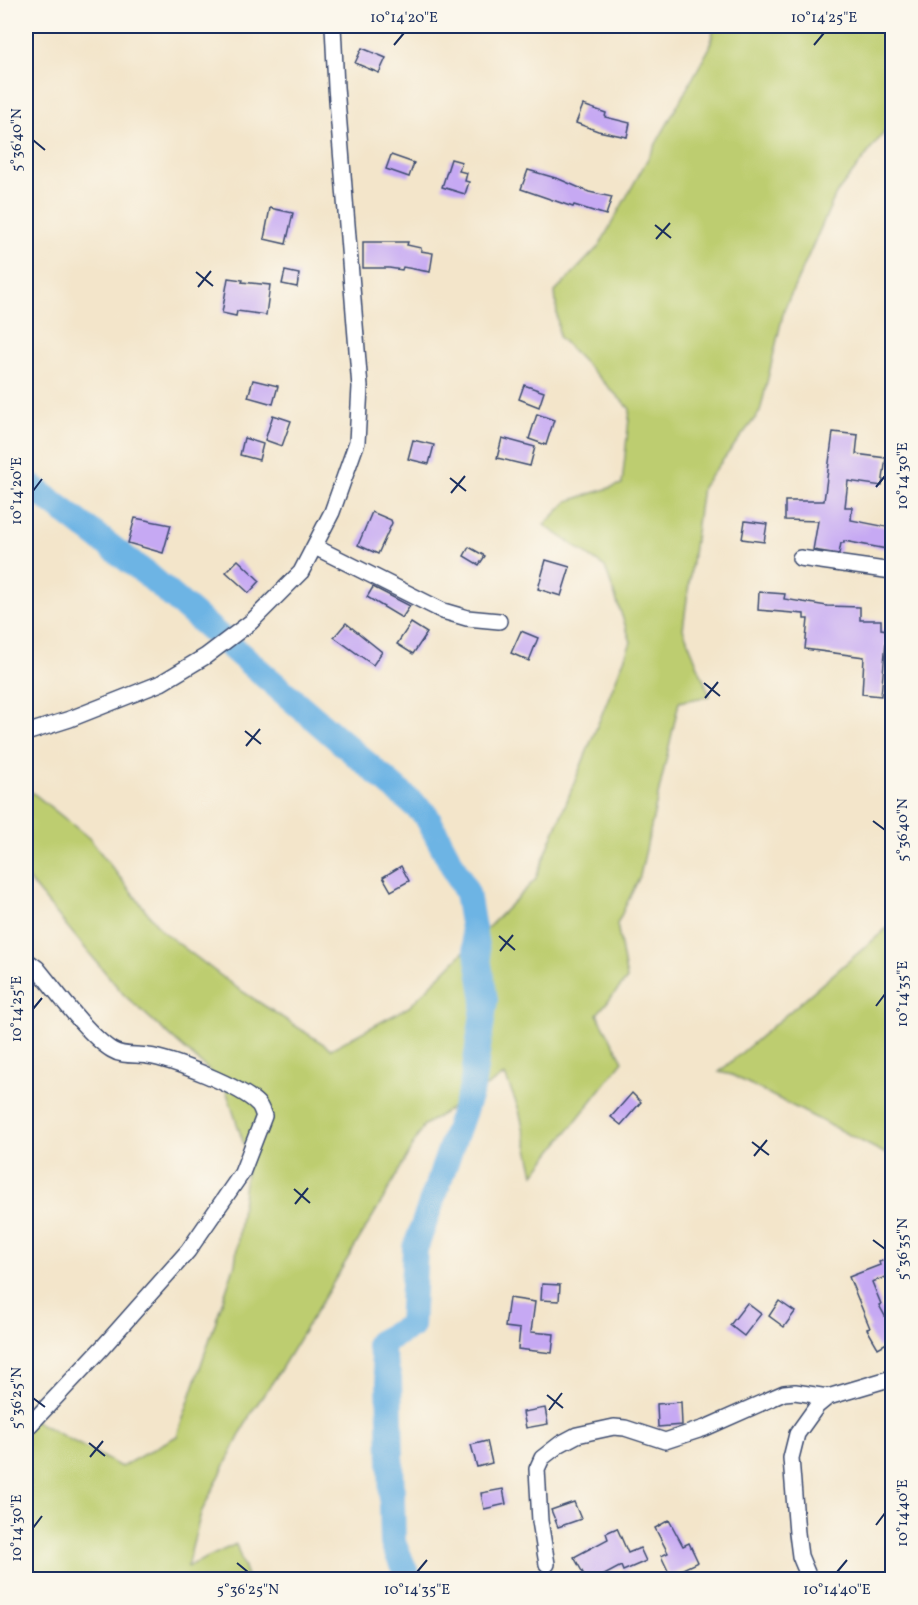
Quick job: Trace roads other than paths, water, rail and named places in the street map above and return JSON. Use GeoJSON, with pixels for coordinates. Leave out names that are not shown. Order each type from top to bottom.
{"type":"FeatureCollection","features":[{"type":"Feature","properties":{"kind":"street"},"geometry":{"type":"LineString","coordinates":[[26,733],[70,719],[161,683],[206,656],[251,622],[300,572],[332,512],[357,442],[360,387],[333,26]]}},
{"type":"Feature","properties":{"kind":"street"},"geometry":{"type":"LineString","coordinates":[[315,547],[443,611],[467,618],[499,621]]}},
{"type":"Feature","properties":{"kind":"street"},"geometry":{"type":"LineString","coordinates":[[800,558],[892,571]]}},
{"type":"Feature","properties":{"kind":"street"},"geometry":{"type":"LineString","coordinates":[[26,960],[37,968],[94,1035],[113,1051],[149,1056],[187,1066],[250,1097],[260,1106],[264,1116],[242,1173],[188,1251],[26,1429]]}},
{"type":"Feature","properties":{"kind":"street"},"geometry":{"type":"LineString","coordinates":[[810,1580],[800,1556],[791,1458],[797,1434],[807,1417],[828,1397],[892,1378]]}},
{"type":"Feature","properties":{"kind":"street"},"geometry":{"type":"LineString","coordinates":[[547,1564],[540,1521],[537,1469],[542,1458],[560,1443],[577,1435],[614,1427],[625,1428],[665,1441],[705,1428],[784,1393],[795,1392],[828,1397]]}},
{"type":"Feature","properties":{"kind":"waterway"},"geometry":{"type":"LineString","coordinates":[[26,482],[149,576],[426,815],[467,893],[485,1000],[472,1088],[415,1249],[411,1326],[379,1343],[389,1379],[393,1543],[409,1580]]}}]}
